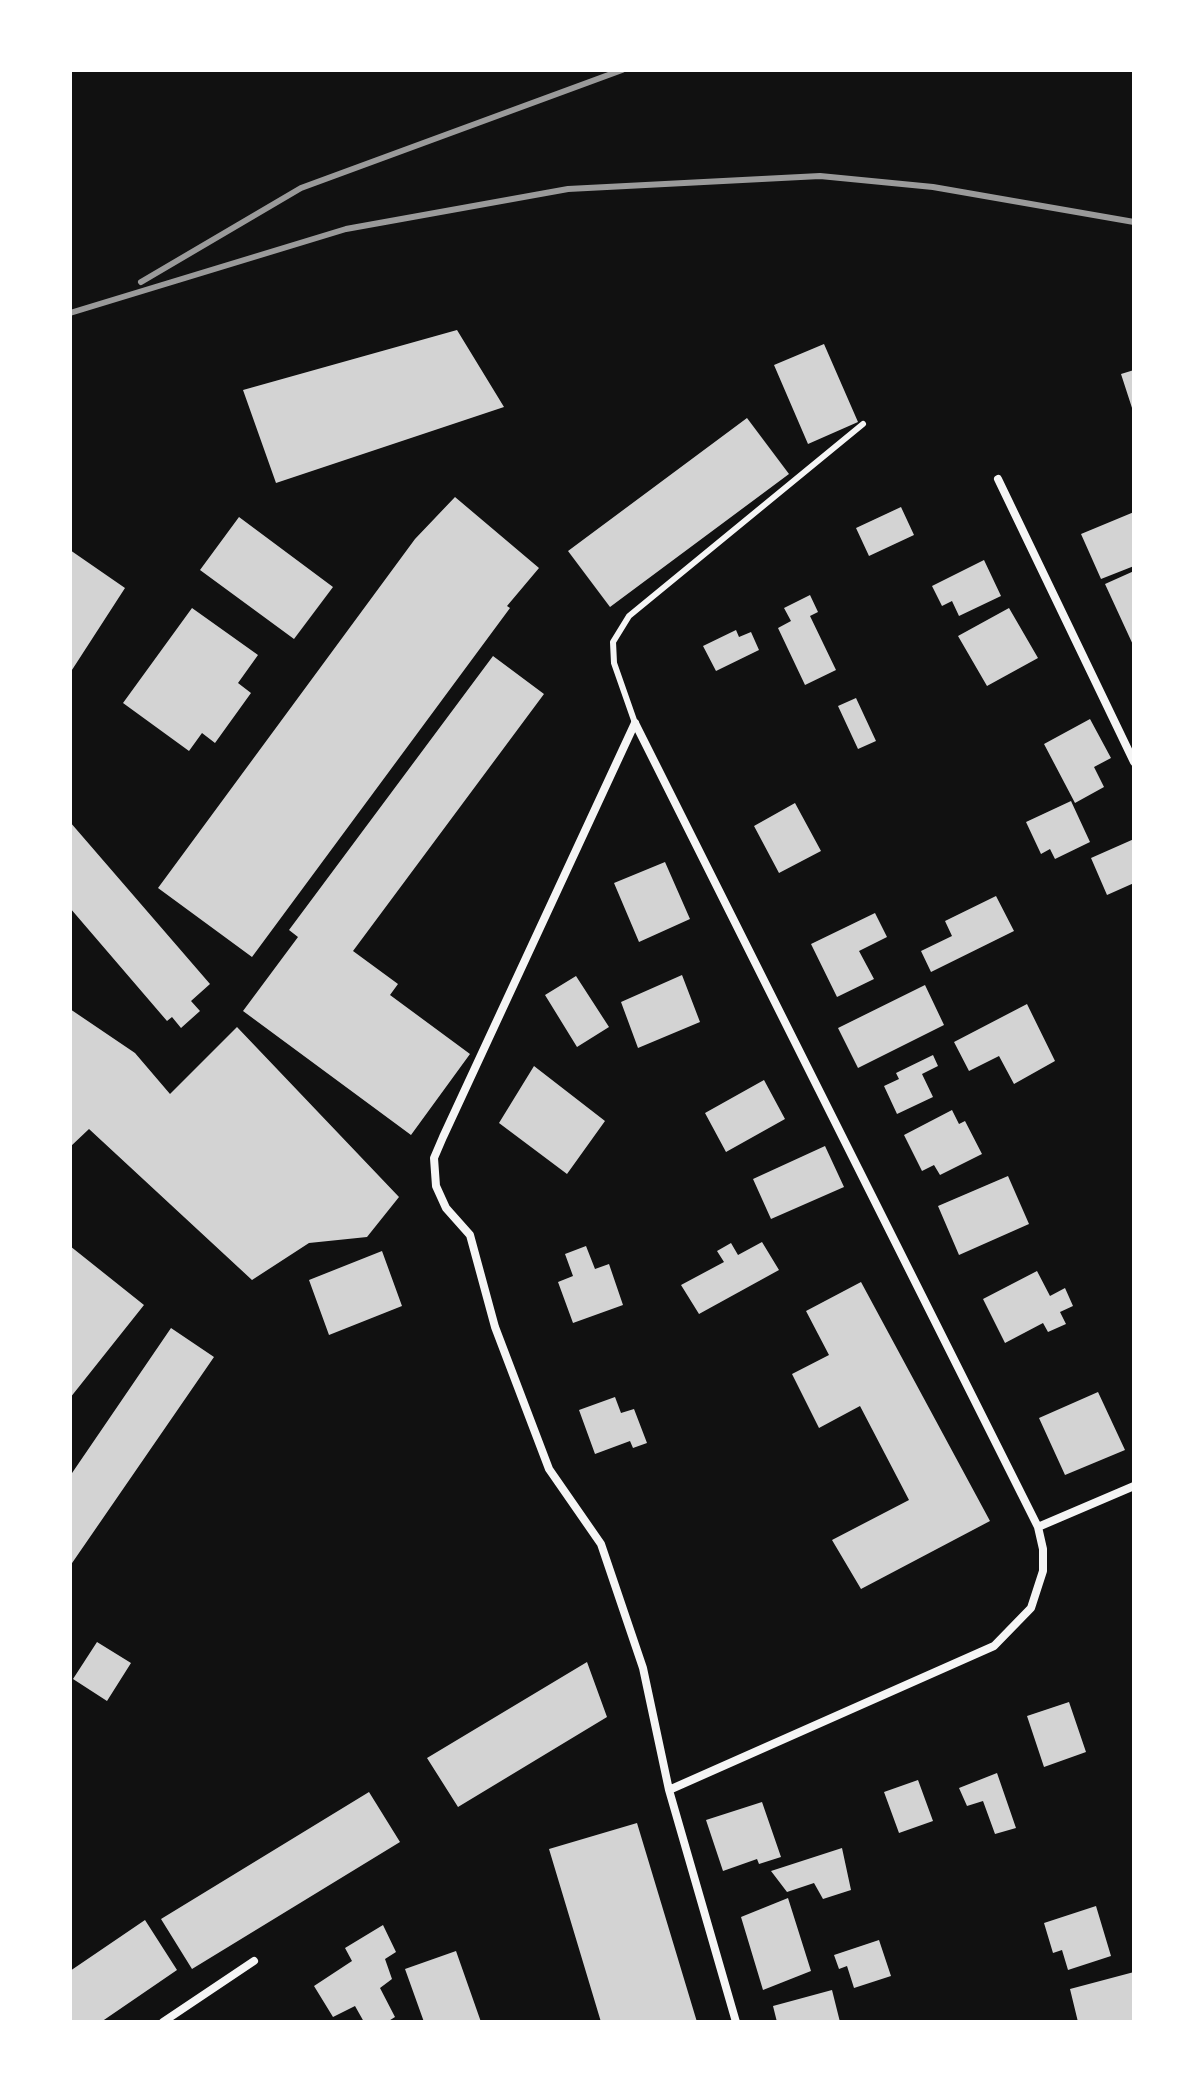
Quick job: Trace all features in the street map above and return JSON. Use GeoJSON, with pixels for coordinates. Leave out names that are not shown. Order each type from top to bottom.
{"type":"FeatureCollection","features":[{"type":"Feature","properties":{"kind":"street"},"geometry":{"type":"LineString","coordinates":[[998,479],[1134,762]]}},
{"type":"Feature","properties":{"kind":"street"},"geometry":{"type":"LineString","coordinates":[[635,723],[1038,1527],[1043,1549],[1043,1571],[1031,1608],[994,1646],[669,1790]]}},
{"type":"Feature","properties":{"kind":"street"},"geometry":{"type":"LineString","coordinates":[[635,723],[434,1158],[436,1186],[446,1208],[470,1235],[495,1327],[549,1469],[601,1544],[643,1668],[669,1790],[736,2022]]}},
{"type":"Feature","properties":{"kind":"street"},"geometry":{"type":"LineString","coordinates":[[1038,1527],[1134,1486]]}},
{"type":"Feature","properties":{"kind":"street"},"geometry":{"type":"LineString","coordinates":[[163,2022],[254,1961]]}},
{"type":"Feature","properties":{"kind":"lane"},"geometry":{"type":"LineString","coordinates":[[635,723],[614,663],[613,642],[629,616],[863,424]]}},
{"type":"Feature","properties":{"kind":"building"},"geometry":{"type":"Polygon","coordinates":[[[457,330],[504,407],[276,483],[243,390],[457,330]]]}},
{"type":"Feature","properties":{"kind":"building"},"geometry":{"type":"Polygon","coordinates":[[[824,344],[858,422],[808,444],[774,365],[824,344]]]}},
{"type":"Feature","properties":{"kind":"building"},"geometry":{"type":"Polygon","coordinates":[[[1134,370],[1134,411],[1133,411],[1121,374],[1134,370]]]}},
{"type":"Feature","properties":{"kind":"building"},"geometry":{"type":"Polygon","coordinates":[[[747,418],[789,474],[610,607],[568,551],[747,418]]]}},
{"type":"Feature","properties":{"kind":"building"},"geometry":{"type":"Polygon","coordinates":[[[455,497],[539,568],[507,606],[510,608],[252,957],[158,888],[415,539],[455,497]]]}},
{"type":"Feature","properties":{"kind":"building"},"geometry":{"type":"Polygon","coordinates":[[[901,507],[914,535],[869,556],[856,528],[901,507]]]}},
{"type":"Feature","properties":{"kind":"building"},"geometry":{"type":"Polygon","coordinates":[[[1134,512],[1134,566],[1101,579],[1081,534],[1134,512]]]}},
{"type":"Feature","properties":{"kind":"building"},"geometry":{"type":"Polygon","coordinates":[[[239,517],[333,587],[294,639],[200,570],[239,517]]]}},
{"type":"Feature","properties":{"kind":"building"},"geometry":{"type":"Polygon","coordinates":[[[70,550],[125,588],[70,673],[70,550]]]}},
{"type":"Feature","properties":{"kind":"building"},"geometry":{"type":"Polygon","coordinates":[[[984,560],[1001,596],[959,616],[952,601],[942,606],[932,586],[984,560]]]}},
{"type":"Feature","properties":{"kind":"building"},"geometry":{"type":"Polygon","coordinates":[[[1134,571],[1134,647],[1105,584],[1134,571]]]}},
{"type":"Feature","properties":{"kind":"building"},"geometry":{"type":"Polygon","coordinates":[[[810,595],[818,612],[810,616],[836,670],[805,685],[778,628],[791,621],[784,608],[810,595]]]}},
{"type":"Feature","properties":{"kind":"building"},"geometry":{"type":"Polygon","coordinates":[[[192,608],[258,655],[238,683],[251,693],[215,743],[202,733],[189,751],[123,703],[192,608]]]}},
{"type":"Feature","properties":{"kind":"building"},"geometry":{"type":"Polygon","coordinates":[[[1009,608],[1038,658],[987,686],[958,636],[1009,608]]]}},
{"type":"Feature","properties":{"kind":"building"},"geometry":{"type":"Polygon","coordinates":[[[736,630],[739,637],[751,632],[759,650],[716,671],[703,646],[736,630]]]}},
{"type":"Feature","properties":{"kind":"building"},"geometry":{"type":"Polygon","coordinates":[[[493,656],[544,694],[353,951],[398,984],[390,995],[470,1054],[411,1135],[243,1011],[298,937],[289,930],[493,656]]]}},
{"type":"Feature","properties":{"kind":"building"},"geometry":{"type":"Polygon","coordinates":[[[856,698],[876,741],[858,749],[838,706],[856,698]]]}},
{"type":"Feature","properties":{"kind":"building"},"geometry":{"type":"Polygon","coordinates":[[[1090,719],[1111,758],[1094,767],[1104,787],[1075,803],[1044,744],[1090,719]]]}},
{"type":"Feature","properties":{"kind":"building"},"geometry":{"type":"Polygon","coordinates":[[[1071,801],[1090,842],[1055,859],[1050,849],[1041,854],[1026,822],[1071,801]]]}},
{"type":"Feature","properties":{"kind":"building"},"geometry":{"type":"Polygon","coordinates":[[[795,803],[821,851],[779,873],[754,826],[795,803]]]}},
{"type":"Feature","properties":{"kind":"building"},"geometry":{"type":"Polygon","coordinates":[[[70,822],[210,984],[191,1001],[200,1011],[181,1028],[172,1017],[167,1021],[70,908],[70,822]]]}},
{"type":"Feature","properties":{"kind":"building"},"geometry":{"type":"Polygon","coordinates":[[[1134,839],[1134,883],[1107,895],[1091,858],[1134,839]]]}},
{"type":"Feature","properties":{"kind":"building"},"geometry":{"type":"Polygon","coordinates":[[[665,862],[690,919],[639,942],[614,883],[665,862]]]}},
{"type":"Feature","properties":{"kind":"building"},"geometry":{"type":"Polygon","coordinates":[[[996,896],[1014,931],[931,972],[921,951],[952,936],[945,921],[996,896]]]}},
{"type":"Feature","properties":{"kind":"building"},"geometry":{"type":"Polygon","coordinates":[[[875,913],[887,937],[859,951],[874,979],[837,997],[811,944],[875,913]]]}},
{"type":"Feature","properties":{"kind":"building"},"geometry":{"type":"Polygon","coordinates":[[[682,975],[700,1022],[638,1048],[621,1002],[682,975]]]}},
{"type":"Feature","properties":{"kind":"building"},"geometry":{"type":"Polygon","coordinates":[[[576,976],[609,1027],[577,1047],[545,995],[576,976]]]}},
{"type":"Feature","properties":{"kind":"building"},"geometry":{"type":"Polygon","coordinates":[[[925,985],[944,1025],[858,1068],[838,1028],[925,985]]]}},
{"type":"Feature","properties":{"kind":"building"},"geometry":{"type":"Polygon","coordinates":[[[1027,1004],[1055,1061],[1014,1084],[999,1056],[969,1071],[954,1042],[1027,1004]]]}},
{"type":"Feature","properties":{"kind":"building"},"geometry":{"type":"Polygon","coordinates":[[[70,1009],[135,1053],[170,1094],[237,1027],[399,1197],[367,1237],[309,1243],[252,1280],[89,1129],[70,1147],[70,1009]]]}},
{"type":"Feature","properties":{"kind":"building"},"geometry":{"type":"Polygon","coordinates":[[[933,1055],[938,1066],[922,1074],[933,1097],[897,1114],[884,1086],[899,1079],[896,1073],[933,1055]]]}},
{"type":"Feature","properties":{"kind":"building"},"geometry":{"type":"Polygon","coordinates":[[[534,1066],[605,1121],[567,1174],[499,1123],[534,1066]]]}},
{"type":"Feature","properties":{"kind":"building"},"geometry":{"type":"Polygon","coordinates":[[[764,1080],[785,1119],[726,1152],[705,1113],[764,1080]]]}},
{"type":"Feature","properties":{"kind":"building"},"geometry":{"type":"Polygon","coordinates":[[[952,1110],[959,1124],[965,1121],[982,1154],[940,1175],[934,1165],[922,1171],[904,1135],[952,1110]]]}},
{"type":"Feature","properties":{"kind":"building"},"geometry":{"type":"Polygon","coordinates":[[[825,1146],[844,1187],[771,1219],[753,1179],[825,1146]]]}},
{"type":"Feature","properties":{"kind":"building"},"geometry":{"type":"Polygon","coordinates":[[[1008,1176],[1029,1224],[959,1255],[938,1206],[1008,1176]]]}},
{"type":"Feature","properties":{"kind":"building"},"geometry":{"type":"Polygon","coordinates":[[[762,1242],[779,1270],[699,1314],[681,1285],[724,1262],[717,1251],[731,1243],[738,1255],[762,1242]]]}},
{"type":"Feature","properties":{"kind":"building"},"geometry":{"type":"Polygon","coordinates":[[[70,1246],[144,1305],[70,1398],[70,1246]]]}},
{"type":"Feature","properties":{"kind":"building"},"geometry":{"type":"Polygon","coordinates":[[[586,1246],[595,1269],[609,1264],[623,1305],[573,1323],[558,1282],[573,1276],[565,1254],[586,1246]]]}},
{"type":"Feature","properties":{"kind":"building"},"geometry":{"type":"Polygon","coordinates":[[[382,1251],[402,1306],[329,1335],[309,1280],[382,1251]]]}},
{"type":"Feature","properties":{"kind":"building"},"geometry":{"type":"Polygon","coordinates":[[[1037,1271],[1050,1296],[1065,1288],[1073,1306],[1060,1312],[1066,1324],[1048,1332],[1043,1323],[1005,1343],[983,1299],[1037,1271]]]}},
{"type":"Feature","properties":{"kind":"building"},"geometry":{"type":"Polygon","coordinates":[[[861,1282],[990,1521],[861,1589],[832,1540],[909,1500],[860,1406],[819,1428],[792,1374],[829,1355],[806,1311],[861,1282]]]}},
{"type":"Feature","properties":{"kind":"building"},"geometry":{"type":"Polygon","coordinates":[[[171,1328],[214,1357],[70,1566],[70,1476],[171,1328]]]}},
{"type":"Feature","properties":{"kind":"building"},"geometry":{"type":"Polygon","coordinates":[[[1098,1392],[1125,1450],[1065,1475],[1039,1418],[1098,1392]]]}},
{"type":"Feature","properties":{"kind":"building"},"geometry":{"type":"Polygon","coordinates":[[[615,1397],[621,1413],[634,1409],[647,1443],[633,1448],[630,1441],[595,1454],[579,1410],[615,1397]]]}},
{"type":"Feature","properties":{"kind":"building"},"geometry":{"type":"Polygon","coordinates":[[[97,1642],[131,1663],[107,1701],[73,1679],[97,1642]]]}},
{"type":"Feature","properties":{"kind":"building"},"geometry":{"type":"Polygon","coordinates":[[[587,1662],[607,1717],[458,1807],[427,1758],[587,1662]]]}},
{"type":"Feature","properties":{"kind":"building"},"geometry":{"type":"Polygon","coordinates":[[[1069,1702],[1086,1752],[1044,1767],[1027,1716],[1069,1702]]]}},
{"type":"Feature","properties":{"kind":"building"},"geometry":{"type":"Polygon","coordinates":[[[997,1773],[1016,1828],[995,1834],[983,1801],[967,1806],[959,1788],[997,1773]]]}},
{"type":"Feature","properties":{"kind":"building"},"geometry":{"type":"Polygon","coordinates":[[[918,1780],[933,1821],[899,1833],[884,1792],[918,1780]]]}},
{"type":"Feature","properties":{"kind":"building"},"geometry":{"type":"Polygon","coordinates":[[[369,1792],[400,1842],[192,1969],[161,1919],[369,1792]]]}},
{"type":"Feature","properties":{"kind":"building"},"geometry":{"type":"Polygon","coordinates":[[[762,1802],[781,1857],[759,1864],[757,1859],[723,1871],[706,1820],[762,1802]]]}},
{"type":"Feature","properties":{"kind":"building"},"geometry":{"type":"Polygon","coordinates":[[[637,1823],[697,2022],[601,2022],[549,1849],[637,1823]]]}},
{"type":"Feature","properties":{"kind":"building"},"geometry":{"type":"Polygon","coordinates":[[[842,1848],[851,1890],[823,1899],[814,1883],[787,1892],[771,1871],[842,1848]]]}},
{"type":"Feature","properties":{"kind":"building"},"geometry":{"type":"Polygon","coordinates":[[[788,1898],[811,1971],[763,1990],[741,1917],[788,1898]]]}},
{"type":"Feature","properties":{"kind":"building"},"geometry":{"type":"Polygon","coordinates":[[[1096,1906],[1111,1956],[1068,1970],[1062,1950],[1053,1953],[1044,1923],[1096,1906]]]}},
{"type":"Feature","properties":{"kind":"building"},"geometry":{"type":"Polygon","coordinates":[[[145,1920],[177,1970],[101,2022],[70,2022],[70,1971],[145,1920]]]}},
{"type":"Feature","properties":{"kind":"building"},"geometry":{"type":"Polygon","coordinates":[[[383,1925],[396,1952],[385,1959],[392,1979],[380,1988],[395,2017],[387,2022],[364,2022],[355,2006],[333,2017],[314,1986],[352,1961],[345,1948],[383,1925]]]}},
{"type":"Feature","properties":{"kind":"building"},"geometry":{"type":"Polygon","coordinates":[[[879,1940],[891,1976],[854,1988],[847,1966],[839,1969],[834,1955],[879,1940]]]}},
{"type":"Feature","properties":{"kind":"building"},"geometry":{"type":"Polygon","coordinates":[[[456,1951],[481,2022],[424,2022],[405,1969],[456,1951]]]}},
{"type":"Feature","properties":{"kind":"building"},"geometry":{"type":"Polygon","coordinates":[[[1134,1972],[1134,2022],[1078,2022],[1070,1989],[1134,1972]]]}},
{"type":"Feature","properties":{"kind":"building"},"geometry":{"type":"Polygon","coordinates":[[[832,1990],[840,2022],[777,2022],[773,2006],[832,1990]]]}},
{"type":"Feature","properties":{"kind":"railway"},"geometry":{"type":"LineString","coordinates":[[141,282],[301,188],[622,70]]}},
{"type":"Feature","properties":{"kind":"railway"},"geometry":{"type":"LineString","coordinates":[[70,313],[346,229],[568,189],[820,176],[933,187],[1134,222]]}}]}
